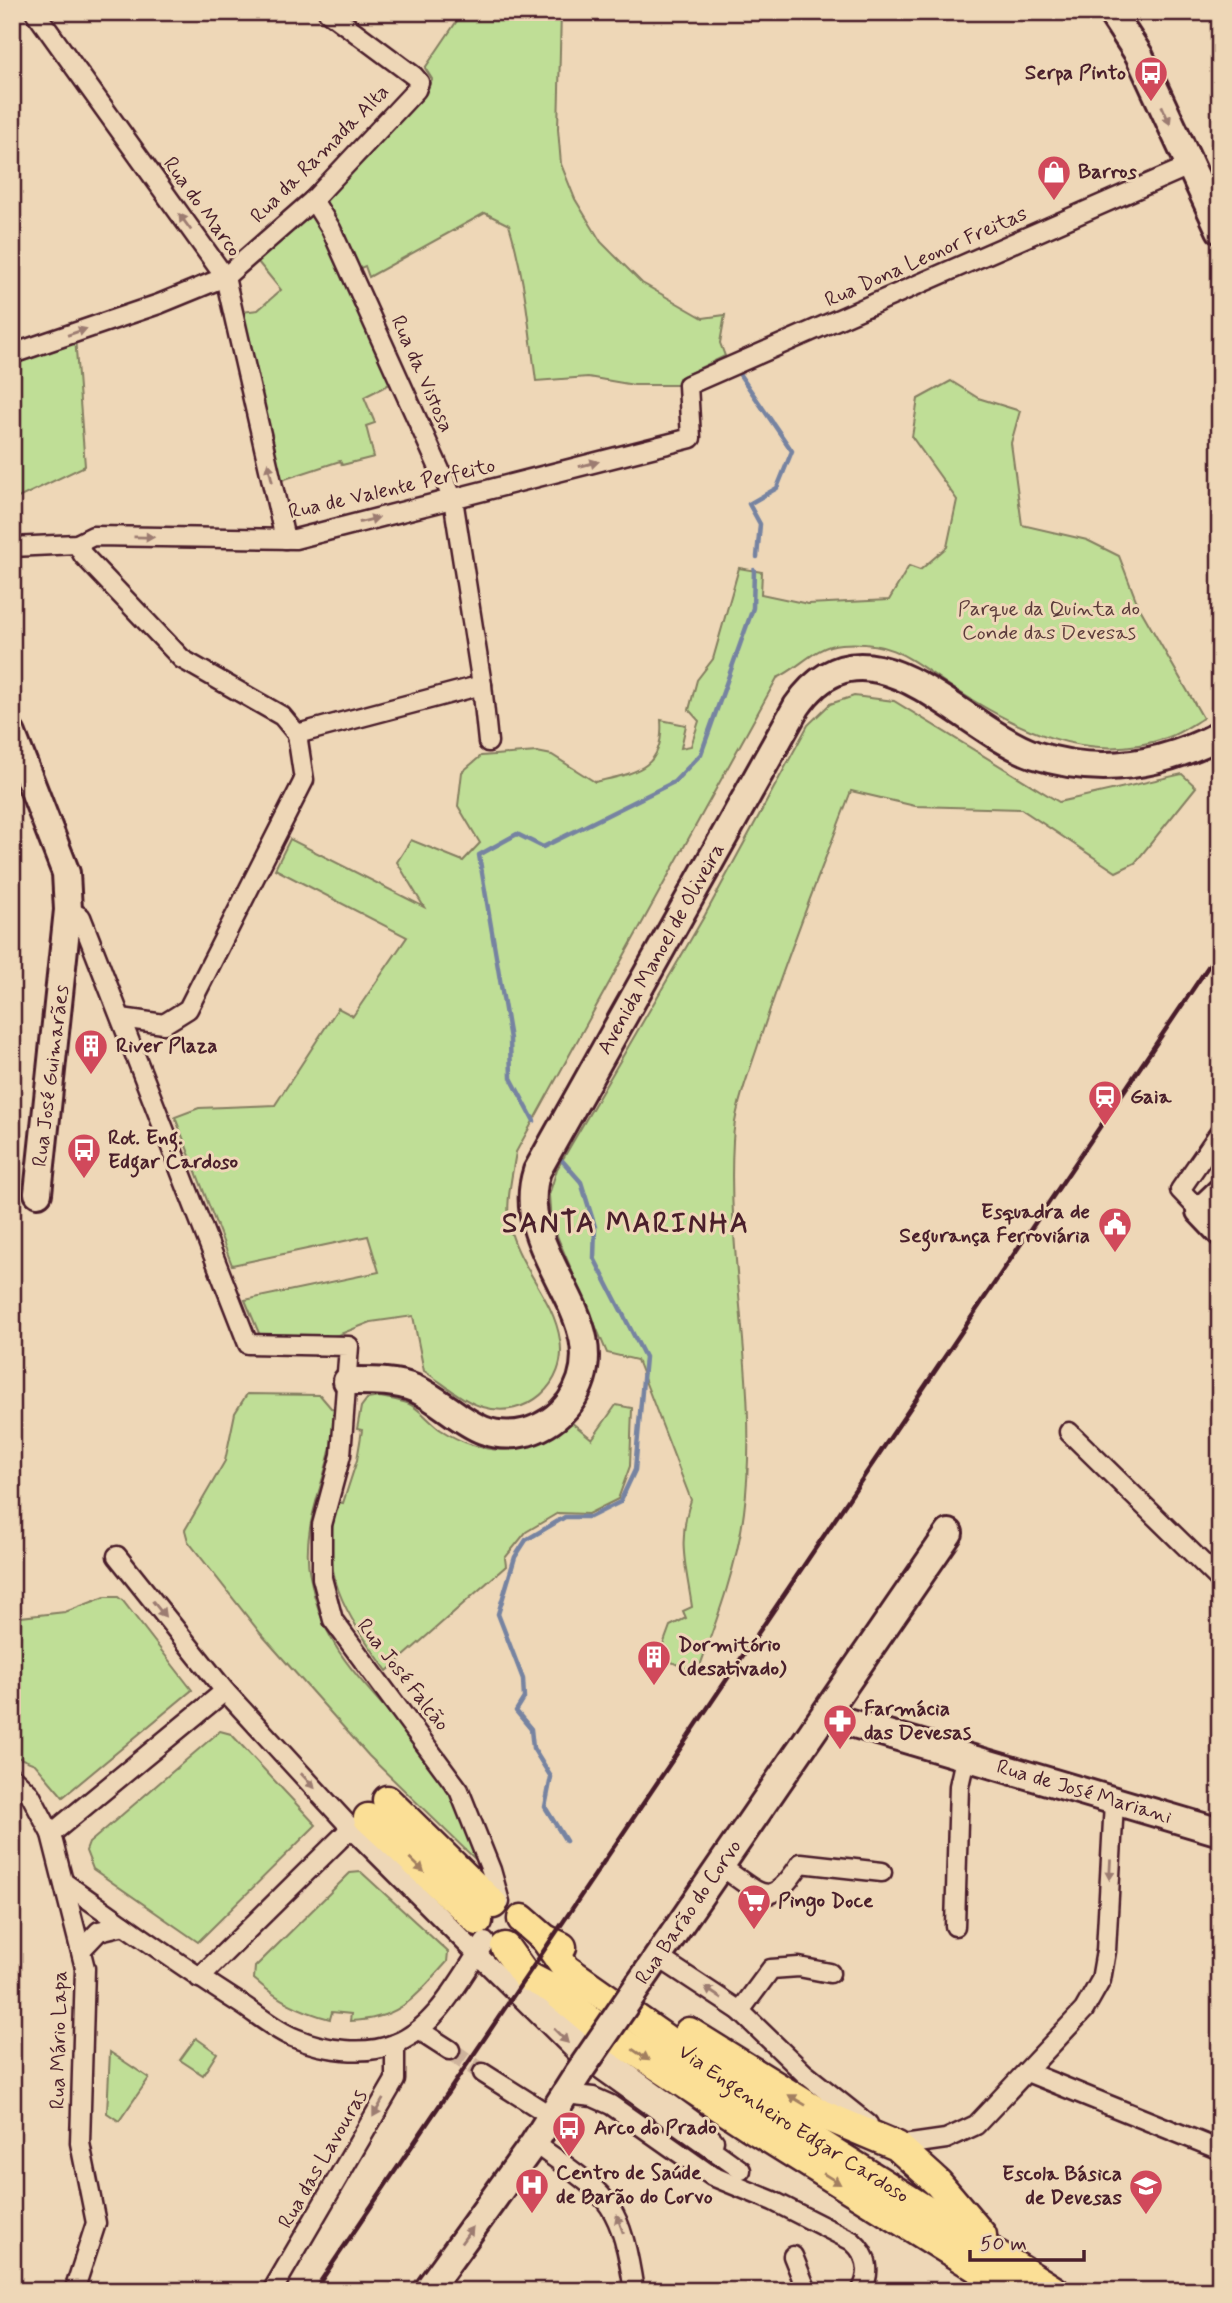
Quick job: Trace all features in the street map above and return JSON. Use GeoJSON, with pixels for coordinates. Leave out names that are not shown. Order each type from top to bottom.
{"type":"FeatureCollection","features":[{"type":"Feature","properties":{"kind":"main road"},"geometry":{"type":"LineString","coordinates":[[1111,12],[1139,55],[1220,230]]}},
{"type":"Feature","properties":{"kind":"main road","name":"Avenida Manoel de Oliveira"},"geometry":{"type":"LineString","coordinates":[[348,1381],[408,1386],[472,1427],[505,1434],[526,1432],[550,1422],[574,1396],[584,1371],[585,1346],[579,1323],[535,1226],[531,1202],[537,1171],[797,706],[820,681],[852,668],[891,670],[1010,745],[1036,755],[1077,764],[1115,767],[1152,762],[1198,747],[1220,735]]}},
{"type":"Feature","properties":{"kind":"main road","name":"Rua José Guimarães"},"geometry":{"type":"LineString","coordinates":[[12,734],[66,873],[68,910],[65,960],[38,1193]]}},
{"type":"Feature","properties":{"kind":"main road"},"geometry":{"type":"LineString","coordinates":[[1220,1192],[1200,1211],[1220,1232]]}},
{"type":"Feature","properties":{"kind":"main road","name":"Rua Barão do Corvo"},"geometry":{"type":"LineString","coordinates":[[427,2291],[534,2143],[640,1983],[827,1716],[949,1534]]}},
{"type":"Feature","properties":{"kind":"main road","name":"Rua de José Mariani"},"geometry":{"type":"LineString","coordinates":[[827,1716],[965,1759],[1220,1832]]}},
{"type":"Feature","properties":{"kind":"main road","name":"Via Engenheiro Edgar Cardoso"},"geometry":{"type":"LineString","coordinates":[[369,1815],[490,1928],[525,1975],[552,1989],[593,2023],[749,2126],[1014,2291]]}},
{"type":"Feature","properties":{"kind":"main road"},"geometry":{"type":"LineString","coordinates":[[490,1928],[521,1933],[522,1919],[545,1939],[576,1954],[713,2049],[821,2114],[897,2146],[937,2183],[997,2254]]}},
{"type":"Feature","properties":{"kind":"main road","name":"Via Engenheiro Edgar Cardoso"},"geometry":{"type":"LineString","coordinates":[[545,1939],[566,1969],[768,2111],[1055,2291]]}},
{"type":"Feature","properties":{"kind":"street","name":"Rua do Marco"},"geometry":{"type":"LineString","coordinates":[[35,12],[225,277],[285,539]]}},
{"type":"Feature","properties":{"kind":"street","name":"Rua da Ramada Alta"},"geometry":{"type":"LineString","coordinates":[[12,354],[159,304],[225,277],[313,200],[416,90],[419,82],[414,76],[328,12]]}},
{"type":"Feature","properties":{"kind":"street","name":"Rua Dona Leonor Freitas"},"geometry":{"type":"LineString","coordinates":[[720,370],[1189,166]]}},
{"type":"Feature","properties":{"kind":"street","name":"Rua da Vistosa"},"geometry":{"type":"LineString","coordinates":[[313,200],[331,229],[453,499],[482,685],[488,742]]}},
{"type":"Feature","properties":{"kind":"street","name":"Rua de Valente Perfeito"},"geometry":{"type":"LineString","coordinates":[[12,547],[77,544],[93,536],[285,539],[453,499],[691,438],[688,385],[720,370]]}},
{"type":"Feature","properties":{"kind":"street"},"geometry":{"type":"LineString","coordinates":[[68,910],[80,917],[121,1018],[164,1024],[188,1009],[304,780],[297,734],[282,716],[182,659],[83,555],[77,544]]}},
{"type":"Feature","properties":{"kind":"street"},"geometry":{"type":"LineString","coordinates":[[297,734],[482,685]]}},
{"type":"Feature","properties":{"kind":"street","name":"Rua José Guimarães"},"geometry":{"type":"LineString","coordinates":[[65,960],[78,953],[96,954]]}},
{"type":"Feature","properties":{"kind":"street","name":"Rua José Falcão"},"geometry":{"type":"LineString","coordinates":[[121,1018],[248,1343],[349,1346],[341,1455],[322,1524],[322,1578],[333,1620],[459,1790],[491,1870],[490,1928]]}},
{"type":"Feature","properties":{"kind":"street"},"geometry":{"type":"LineString","coordinates":[[1200,1211],[1180,1190],[1220,1132]]}},
{"type":"Feature","properties":{"kind":"street"},"geometry":{"type":"LineString","coordinates":[[1069,1432],[1220,1580]]}},
{"type":"Feature","properties":{"kind":"street"},"geometry":{"type":"LineString","coordinates":[[117,1556],[225,1691],[369,1815],[200,1978]]}},
{"type":"Feature","properties":{"kind":"street"},"geometry":{"type":"LineString","coordinates":[[51,1835],[225,1691]]}},
{"type":"Feature","properties":{"kind":"street"},"geometry":{"type":"LineString","coordinates":[[955,1926],[959,1786],[965,1759]]}},
{"type":"Feature","properties":{"kind":"street","name":"Rua Mário Lapa"},"geometry":{"type":"LineString","coordinates":[[12,1777],[51,1835],[85,1968],[80,2143],[96,2222],[74,2291]]}},
{"type":"Feature","properties":{"kind":"street"},"geometry":{"type":"LineString","coordinates":[[659,1957],[740,2011],[804,2073],[897,2146],[946,2139],[976,2125],[1027,2073],[1084,2010],[1101,1980],[1106,1951],[1114,1802]]}},
{"type":"Feature","properties":{"kind":"street"},"geometry":{"type":"LineString","coordinates":[[720,1866],[763,1894],[773,1895],[784,1890],[801,1863],[882,1872]]}},
{"type":"Feature","properties":{"kind":"street"},"geometry":{"type":"LineString","coordinates":[[65,1883],[200,1978],[294,2038],[331,2048],[366,2050],[395,2044],[419,2030],[434,2014],[490,1928]]}},
{"type":"Feature","properties":{"kind":"street"},"geometry":{"type":"LineString","coordinates":[[80,1950],[99,1931],[124,1925]]}},
{"type":"Feature","properties":{"kind":"street","name":"Via Engenheiro Edgar Cardoso"},"geometry":{"type":"LineString","coordinates":[[490,1928],[575,2050],[741,2171]]}},
{"type":"Feature","properties":{"kind":"street"},"geometry":{"type":"LineString","coordinates":[[740,2011],[771,1969],[799,1967],[830,1973]]}},
{"type":"Feature","properties":{"kind":"street","name":"Via Engenheiro Edgar Cardoso"},"geometry":{"type":"LineString","coordinates":[[525,1975],[542,1998],[584,2037],[699,2125],[772,2201]]}},
{"type":"Feature","properties":{"kind":"street"},"geometry":{"type":"LineString","coordinates":[[419,2030],[450,2050]]}},
{"type":"Feature","properties":{"kind":"street","name":"Rua das Lavouras"},"geometry":{"type":"LineString","coordinates":[[272,2291],[395,2080],[395,2044]]}},
{"type":"Feature","properties":{"kind":"street"},"geometry":{"type":"LineString","coordinates":[[483,2073],[565,2094],[593,2097],[611,2105],[712,2176],[772,2201],[852,2241],[862,2249],[868,2266],[867,2280],[861,2291]]}},
{"type":"Feature","properties":{"kind":"street"},"geometry":{"type":"LineString","coordinates":[[1027,2073],[1220,2150]]}},
{"type":"Feature","properties":{"kind":"street"},"geometry":{"type":"LineString","coordinates":[[937,2183],[932,2173],[934,2153],[946,2139]]}},
{"type":"Feature","properties":{"kind":"street"},"geometry":{"type":"LineString","coordinates":[[534,2143],[600,2191],[615,2211],[627,2242],[634,2291]]}},
{"type":"Feature","properties":{"kind":"street"},"geometry":{"type":"LineString","coordinates":[[793,2256],[807,2291]]}},
{"type":"Feature","properties":{"kind":"green space"},"geometry":{"type":"Polygon","coordinates":[[[463,12],[561,12],[558,129],[561,164],[575,199],[601,242],[642,283],[703,318],[725,315],[720,343],[725,356],[679,378],[680,385],[634,385],[588,377],[536,381],[523,283],[509,225],[485,213],[369,277],[365,266],[358,269],[325,203],[325,195],[370,155],[370,148],[426,94],[432,79],[425,68],[463,12]]]}},
{"type":"Feature","properties":{"kind":"green space"},"geometry":{"type":"Polygon","coordinates":[[[312,209],[394,382],[364,397],[375,423],[366,426],[374,457],[342,465],[340,461],[279,481],[241,312],[258,310],[281,290],[258,262],[312,209]]]}},
{"type":"Feature","properties":{"kind":"green space"},"geometry":{"type":"Polygon","coordinates":[[[75,337],[85,466],[12,501],[12,359],[75,337]]]}},
{"type":"Feature","properties":{"kind":"green space","name":"Parque da Quinta do Conde das Devesas"},"geometry":{"type":"Polygon","coordinates":[[[951,381],[978,398],[1020,411],[1011,443],[1022,525],[1087,540],[1119,556],[1138,605],[1203,718],[1171,736],[1136,745],[1079,745],[1051,738],[997,715],[910,659],[873,645],[831,646],[815,653],[777,678],[516,1152],[509,1192],[509,1223],[522,1259],[557,1325],[561,1356],[550,1384],[541,1395],[514,1408],[499,1410],[468,1401],[424,1371],[413,1316],[371,1322],[338,1335],[298,1341],[261,1338],[245,1300],[379,1272],[368,1236],[232,1265],[175,1117],[199,1108],[275,1105],[338,1008],[353,1016],[407,937],[275,869],[290,839],[424,907],[397,862],[411,840],[463,861],[480,843],[458,806],[462,772],[481,756],[537,752],[552,755],[595,782],[634,772],[652,759],[658,750],[661,737],[661,720],[686,725],[681,748],[691,746],[699,721],[689,710],[697,680],[713,659],[739,568],[762,572],[761,594],[808,604],[889,600],[909,566],[920,570],[947,547],[957,500],[912,437],[918,399],[951,381]]]}},
{"type":"Feature","properties":{"kind":"green space"},"geometry":{"type":"Polygon","coordinates":[[[854,696],[894,701],[1059,802],[1182,774],[1196,787],[1135,863],[1116,872],[1021,809],[915,806],[851,791],[781,976],[736,1116],[732,1187],[746,1373],[748,1466],[741,1533],[725,1594],[697,1674],[659,1656],[670,1626],[686,1618],[683,1611],[692,1607],[684,1541],[684,1528],[691,1500],[637,1360],[607,1353],[551,1222],[549,1195],[557,1169],[705,915],[808,725],[830,704],[854,696]]]}},
{"type":"Feature","properties":{"kind":"green space"},"geometry":{"type":"Polygon","coordinates":[[[247,1394],[320,1395],[331,1408],[336,1409],[330,1451],[313,1512],[308,1544],[310,1576],[317,1603],[335,1645],[350,1667],[415,1742],[454,1795],[466,1821],[476,1860],[369,1756],[261,1634],[188,1541],[185,1530],[225,1461],[235,1413],[247,1394]]]}},
{"type":"Feature","properties":{"kind":"green space"},"geometry":{"type":"Polygon","coordinates":[[[380,1397],[407,1403],[441,1430],[458,1439],[475,1446],[508,1450],[539,1442],[571,1422],[592,1439],[616,1405],[632,1408],[630,1466],[618,1499],[588,1514],[558,1513],[526,1532],[505,1558],[506,1566],[387,1671],[359,1631],[339,1593],[331,1551],[332,1528],[338,1502],[343,1503],[357,1460],[362,1430],[357,1429],[361,1407],[367,1399],[380,1397]]]}},
{"type":"Feature","properties":{"kind":"green space"},"geometry":{"type":"Polygon","coordinates":[[[105,1597],[118,1597],[123,1601],[192,1690],[63,1797],[35,1764],[12,1755],[12,1618],[65,1612],[105,1597]]]}},
{"type":"Feature","properties":{"kind":"green space"},"geometry":{"type":"Polygon","coordinates":[[[220,1731],[231,1734],[316,1825],[198,1942],[93,1869],[86,1851],[89,1843],[220,1731]]]}},
{"type":"Feature","properties":{"kind":"green space"},"geometry":{"type":"Polygon","coordinates":[[[361,1872],[448,1952],[447,1962],[416,1996],[395,2011],[382,2016],[350,2021],[351,2014],[332,2012],[330,2019],[280,1999],[254,1979],[255,1967],[350,1873],[361,1872]]]}},
{"type":"Feature","properties":{"kind":"green space"},"geometry":{"type":"Polygon","coordinates":[[[196,2038],[217,2053],[203,2075],[180,2060],[196,2038]]]}},
{"type":"Feature","properties":{"kind":"green space"},"geometry":{"type":"Polygon","coordinates":[[[110,2052],[149,2078],[119,2121],[107,2113],[110,2052]]]}},
{"type":"Feature","properties":{"kind":"waterway"},"geometry":{"type":"LineString","coordinates":[[740,375],[792,451],[777,488],[749,504],[760,524],[757,557]]}},
{"type":"Feature","properties":{"kind":"waterway"},"geometry":{"type":"LineString","coordinates":[[534,1121],[511,1078],[510,1039],[479,855],[517,834],[543,847],[674,782],[701,754],[753,608],[754,570]]}},
{"type":"Feature","properties":{"kind":"waterway"},"geometry":{"type":"LineString","coordinates":[[559,1157],[581,1182],[595,1227],[594,1258],[645,1357],[635,1470],[620,1502],[590,1517],[565,1517],[526,1540],[515,1557],[498,1614],[523,1679],[524,1698],[516,1711],[531,1729],[533,1748],[551,1777],[545,1807],[566,1841]]}},
{"type":"Feature","properties":{"kind":"tunnel"},"geometry":{"type":"LineString","coordinates":[[450,2050],[483,2073]]}},
{"type":"Feature","properties":{"kind":"railway"},"geometry":{"type":"LineString","coordinates":[[314,2291],[1220,949]]}},
{"type":"Feature","properties":{"kind":"place","name":"Serpa Pinto"},"geometry":{"type":"Point","coordinates":[1151,103]}},
{"type":"Feature","properties":{"kind":"place","name":"Barros"},"geometry":{"type":"Point","coordinates":[1054,202]}},
{"type":"Feature","properties":{"kind":"place","name":"River Plaza"},"geometry":{"type":"Point","coordinates":[91,1076]}},
{"type":"Feature","properties":{"kind":"place","name":"Gaia"},"geometry":{"type":"Point","coordinates":[1105,1127]}},
{"type":"Feature","properties":{"kind":"place","name":"Rot. Eng. Edgar Cardoso"},"geometry":{"type":"Point","coordinates":[84,1180]}},
{"type":"Feature","properties":{"kind":"place","name":"Esquadra de Segurança Ferroviária"},"geometry":{"type":"Point","coordinates":[1115,1254]}},
{"type":"Feature","properties":{"kind":"place","name":"Dormitório (desativado)"},"geometry":{"type":"Point","coordinates":[654,1687]}},
{"type":"Feature","properties":{"kind":"place","name":"Farmácia das Devesas"},"geometry":{"type":"Point","coordinates":[840,1751]}},
{"type":"Feature","properties":{"kind":"place","name":"Pingo Doce"},"geometry":{"type":"Point","coordinates":[754,1931]}},
{"type":"Feature","properties":{"kind":"place","name":"Arco do Prado"},"geometry":{"type":"Point","coordinates":[569,2158]}},
{"type":"Feature","properties":{"kind":"place","name":"Centro de Saúde de Barão do Corvo"},"geometry":{"type":"Point","coordinates":[532,2215]}},
{"type":"Feature","properties":{"kind":"place","name":"Escola Básica de Devesas"},"geometry":{"type":"Point","coordinates":[1146,2216]}},
{"type":"Feature","properties":{"kind":"district","name":"SANTA MARINHA"},"geometry":{"type":"Point","coordinates":[626,1224]}}]}
